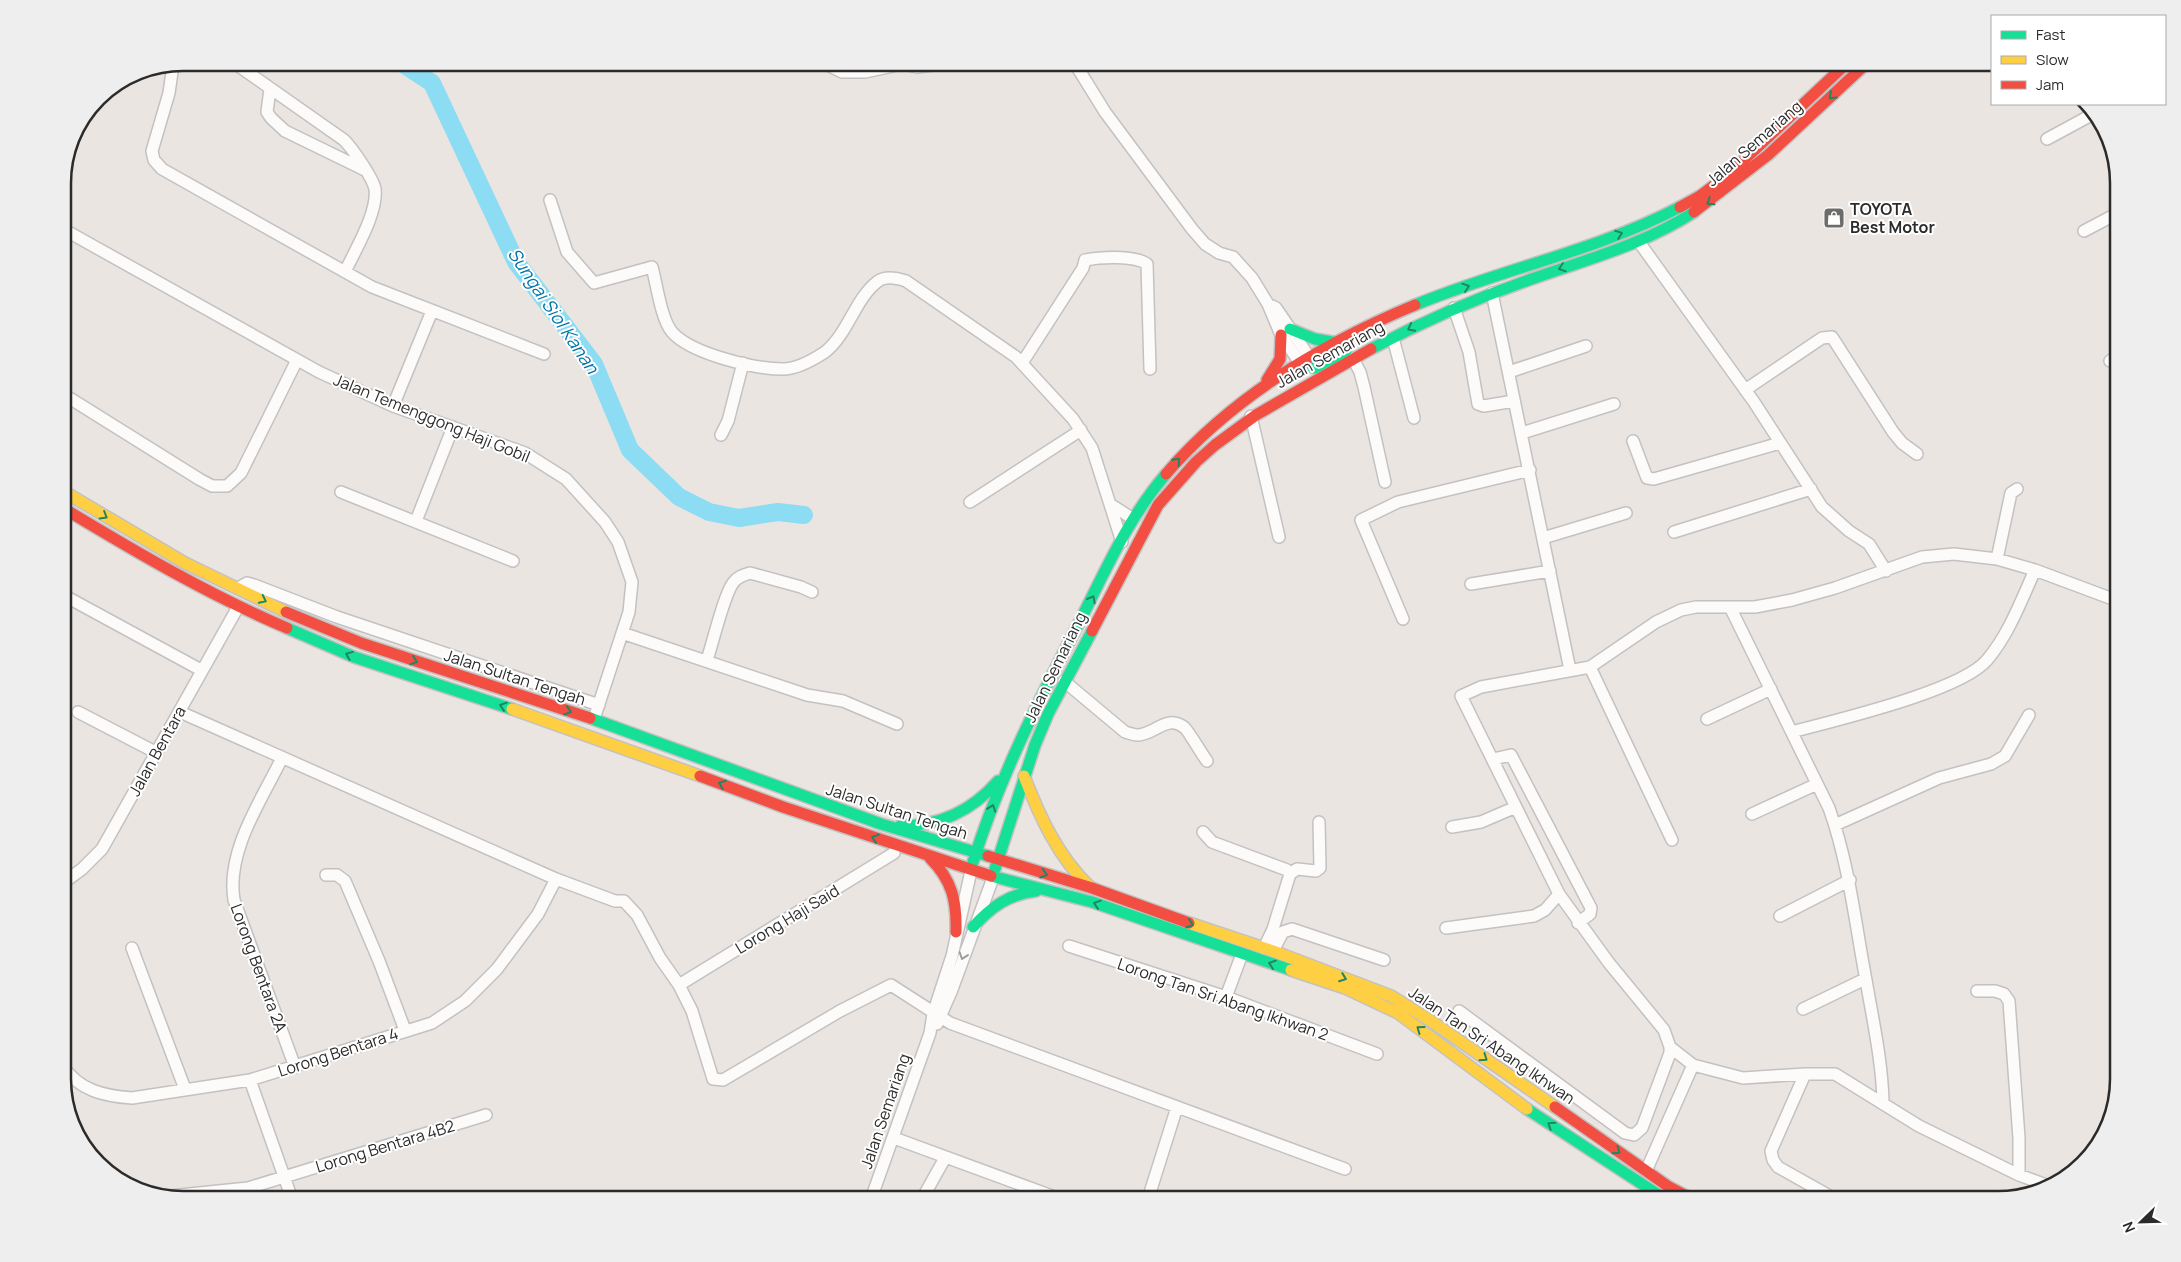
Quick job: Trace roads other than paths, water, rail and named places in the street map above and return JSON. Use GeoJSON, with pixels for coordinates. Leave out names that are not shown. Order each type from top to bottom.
{"type":"FeatureCollection","features":[{"type":"Feature","properties":{"kind":"main road","name":"Jalan Semariang"},"geometry":{"type":"LineString","coordinates":[[971,871],[1004,773],[1066,647],[1122,542],[1161,480],[1177,461],[1219,421],[1262,387],[1305,360],[1410,307],[1648,223],[1701,196],[1744,160],[1838,71]]}},
{"type":"Feature","properties":{"kind":"main road","name":"Jalan Semariang"},"geometry":{"type":"LineString","coordinates":[[993,878],[1035,745],[1064,681],[1158,505],[1171,488],[1207,450],[1250,416],[1353,359],[1454,308],[1639,242],[1684,219],[1738,182],[1858,71]]}},
{"type":"Feature","properties":{"kind":"main road"},"geometry":{"type":"LineString","coordinates":[[1262,387],[1279,365],[1286,332],[1338,343]]}},
{"type":"Feature","properties":{"kind":"main road"},"geometry":{"type":"LineString","coordinates":[[1305,360],[1315,368],[1369,340],[1391,339]]}},
{"type":"Feature","properties":{"kind":"main road","name":"Jalan Sultan Tengah"},"geometry":{"type":"LineString","coordinates":[[71,495],[185,563],[301,619],[361,643],[594,719],[881,824],[1092,888],[1144,914]]}},
{"type":"Feature","properties":{"kind":"main road","name":"Jalan Sultan Tengah"},"geometry":{"type":"LineString","coordinates":[[71,513],[138,554],[238,607],[354,657],[570,728],[783,807],[971,871],[1144,914]]}},
{"type":"Feature","properties":{"kind":"main road"},"geometry":{"type":"LineString","coordinates":[[881,824],[918,826],[942,820],[980,800],[1004,773]]}},
{"type":"Feature","properties":{"kind":"main road"},"geometry":{"type":"LineString","coordinates":[[1024,776],[1032,798],[1071,865],[1082,880],[1092,888]]}},
{"type":"Feature","properties":{"kind":"main road"},"geometry":{"type":"LineString","coordinates":[[927,855],[943,870],[950,881],[956,902],[956,932]]}},
{"type":"Feature","properties":{"kind":"main road"},"geometry":{"type":"LineString","coordinates":[[973,927],[994,905],[1025,892],[1043,890]]}},
{"type":"Feature","properties":{"kind":"main road","name":"Jalan Tan Sri Abang Ikhwan"},"geometry":{"type":"LineString","coordinates":[[1144,914],[1269,950],[1391,996],[1439,1026],[1646,1171],[1678,1191]]}},
{"type":"Feature","properties":{"kind":"main road","name":"Jalan Tan Sri Abang Ikhwan"},"geometry":{"type":"LineString","coordinates":[[1144,914],[1242,954],[1345,988],[1398,1013],[1537,1116],[1651,1191]]}},
{"type":"Feature","properties":{"kind":"street"},"geometry":{"type":"LineString","coordinates":[[245,71],[344,140],[357,156],[375,187],[374,200],[368,220],[345,272]]}},
{"type":"Feature","properties":{"kind":"street"},"geometry":{"type":"LineString","coordinates":[[840,71],[870,71]]}},
{"type":"Feature","properties":{"kind":"street"},"geometry":{"type":"LineString","coordinates":[[1080,71],[1105,112],[1192,229],[1205,244],[1219,253],[1233,257],[1252,278],[1305,360]]}},
{"type":"Feature","properties":{"kind":"street"},"geometry":{"type":"LineString","coordinates":[[172,72],[168,93],[152,150],[154,160],[162,169],[372,287],[432,312],[544,354]]}},
{"type":"Feature","properties":{"kind":"street"},"geometry":{"type":"LineString","coordinates":[[270,89],[267,112],[277,125],[365,170]]}},
{"type":"Feature","properties":{"kind":"street"},"geometry":{"type":"LineString","coordinates":[[2048,139],[2088,117]]}},
{"type":"Feature","properties":{"kind":"street"},"geometry":{"type":"LineString","coordinates":[[550,200],[567,252],[594,283],[652,267],[666,320],[671,330],[679,339],[696,348],[743,363],[783,369],[796,367],[818,356],[836,339],[875,283],[888,277],[906,281],[1022,363],[1081,430],[1092,448],[1122,542]]}},
{"type":"Feature","properties":{"kind":"street"},"geometry":{"type":"LineString","coordinates":[[2084,231],[2110,217]]}},
{"type":"Feature","properties":{"kind":"street","name":"Jalan Temenggong Haji Gobil"},"geometry":{"type":"LineString","coordinates":[[71,233],[297,360],[393,406],[526,453],[566,479],[605,522],[618,542],[632,582],[632,598],[594,719]]}},
{"type":"Feature","properties":{"kind":"street"},"geometry":{"type":"LineString","coordinates":[[1639,242],[1745,390],[1822,507],[1849,531],[1869,544],[1886,571]]}},
{"type":"Feature","properties":{"kind":"street"},"geometry":{"type":"LineString","coordinates":[[1022,363],[1083,268],[1085,260],[1109,258],[1139,260],[1147,264],[1150,369]]}},
{"type":"Feature","properties":{"kind":"street"},"geometry":{"type":"LineString","coordinates":[[1492,293],[1570,670]]}},
{"type":"Feature","properties":{"kind":"street"},"geometry":{"type":"LineString","coordinates":[[1454,308],[1469,352],[1478,404],[1484,406],[1514,401]]}},
{"type":"Feature","properties":{"kind":"street"},"geometry":{"type":"LineString","coordinates":[[393,406],[432,312]]}},
{"type":"Feature","properties":{"kind":"street"},"geometry":{"type":"LineString","coordinates":[[1745,390],[1822,338],[1828,336],[1832,338],[1893,432],[1902,443],[1917,454]]}},
{"type":"Feature","properties":{"kind":"street"},"geometry":{"type":"LineString","coordinates":[[1391,339],[1414,418]]}},
{"type":"Feature","properties":{"kind":"street"},"geometry":{"type":"LineString","coordinates":[[1509,372],[1586,346]]}},
{"type":"Feature","properties":{"kind":"street"},"geometry":{"type":"LineString","coordinates":[[1353,359],[1360,372],[1364,386],[1385,482]]}},
{"type":"Feature","properties":{"kind":"street"},"geometry":{"type":"LineString","coordinates":[[71,399],[199,479],[212,486],[227,486],[241,474],[297,360]]}},
{"type":"Feature","properties":{"kind":"street"},"geometry":{"type":"LineString","coordinates":[[720,435],[730,413],[743,363]]}},
{"type":"Feature","properties":{"kind":"street"},"geometry":{"type":"LineString","coordinates":[[1522,433],[1614,404]]}},
{"type":"Feature","properties":{"kind":"street"},"geometry":{"type":"LineString","coordinates":[[1250,416],[1280,537]]}},
{"type":"Feature","properties":{"kind":"street"},"geometry":{"type":"LineString","coordinates":[[416,521],[452,427]]}},
{"type":"Feature","properties":{"kind":"street"},"geometry":{"type":"LineString","coordinates":[[970,502],[1081,430]]}},
{"type":"Feature","properties":{"kind":"street"},"geometry":{"type":"LineString","coordinates":[[1633,442],[1644,473],[1647,478],[1654,479],[1780,443]]}},
{"type":"Feature","properties":{"kind":"street"},"geometry":{"type":"LineString","coordinates":[[1403,619],[1361,520],[1398,502],[1530,470]]}},
{"type":"Feature","properties":{"kind":"street"},"geometry":{"type":"LineString","coordinates":[[1674,532],[1811,489]]}},
{"type":"Feature","properties":{"kind":"street"},"geometry":{"type":"LineString","coordinates":[[1997,559],[2011,493],[2017,489]]}},
{"type":"Feature","properties":{"kind":"street"},"geometry":{"type":"LineString","coordinates":[[341,492],[513,561]]}},
{"type":"Feature","properties":{"kind":"street"},"geometry":{"type":"LineString","coordinates":[[1110,504],[1130,516],[1136,517]]}},
{"type":"Feature","properties":{"kind":"street"},"geometry":{"type":"LineString","coordinates":[[1543,538],[1626,513]]}},
{"type":"Feature","properties":{"kind":"street"},"geometry":{"type":"LineString","coordinates":[[1459,1011],[1629,1135],[1634,1135],[1642,1128],[1670,1047],[1664,1030],[1578,923],[1559,894],[1461,696],[1481,687],[1590,667],[1669,615],[1696,607],[1755,607],[1792,600],[1835,588],[1922,557],[1954,554],[1997,559],[2035,570],[2110,598]]}},
{"type":"Feature","properties":{"kind":"street"},"geometry":{"type":"LineString","coordinates":[[1792,732],[1918,695],[1972,674],[1986,662],[2004,639],[2035,570]]}},
{"type":"Feature","properties":{"kind":"street"},"geometry":{"type":"LineString","coordinates":[[1471,584],[1550,571]]}},
{"type":"Feature","properties":{"kind":"street"},"geometry":{"type":"LineString","coordinates":[[707,660],[728,592],[736,579],[742,575],[750,573],[801,587],[812,592]]}},
{"type":"Feature","properties":{"kind":"street"},"geometry":{"type":"LineString","coordinates":[[238,588],[254,584],[337,617],[599,705]]}},
{"type":"Feature","properties":{"kind":"street"},"geometry":{"type":"LineString","coordinates":[[71,599],[201,670]]}},
{"type":"Feature","properties":{"kind":"street","name":"Jalan Bentara"},"geometry":{"type":"LineString","coordinates":[[71,877],[102,849],[238,607]]}},
{"type":"Feature","properties":{"kind":"street"},"geometry":{"type":"LineString","coordinates":[[1730,607],[1792,732],[1835,825],[1850,880],[1882,1072],[1883,1102]]}},
{"type":"Feature","properties":{"kind":"street"},"geometry":{"type":"LineString","coordinates":[[622,633],[807,695],[843,700],[897,724]]}},
{"type":"Feature","properties":{"kind":"street"},"geometry":{"type":"LineString","coordinates":[[1590,667],[1672,840]]}},
{"type":"Feature","properties":{"kind":"street"},"geometry":{"type":"LineString","coordinates":[[1064,681],[1125,732],[1137,735],[1162,723],[1174,723],[1186,728],[1207,761]]}},
{"type":"Feature","properties":{"kind":"street"},"geometry":{"type":"LineString","coordinates":[[1707,719],[1771,689]]}},
{"type":"Feature","properties":{"kind":"street"},"geometry":{"type":"LineString","coordinates":[[78,712],[156,753]]}},
{"type":"Feature","properties":{"kind":"street"},"geometry":{"type":"LineString","coordinates":[[180,712],[556,879],[615,901],[624,901],[637,915],[660,958],[679,985],[692,1011],[713,1079],[719,1081],[740,1072],[886,986],[898,988],[950,1023],[1345,1168]]}},
{"type":"Feature","properties":{"kind":"street"},"geometry":{"type":"LineString","coordinates":[[1835,825],[1939,778],[1991,764],[2005,756],[2029,715]]}},
{"type":"Feature","properties":{"kind":"street"},"geometry":{"type":"LineString","coordinates":[[1493,759],[1511,755],[1527,783],[1591,908],[1587,918],[1578,923]]}},
{"type":"Feature","properties":{"kind":"street","name":"Lorong Bentara 2A"},"geometry":{"type":"LineString","coordinates":[[282,758],[244,834],[232,885],[234,900],[295,1067]]}},
{"type":"Feature","properties":{"kind":"street"},"geometry":{"type":"LineString","coordinates":[[1752,814],[1817,784]]}},
{"type":"Feature","properties":{"kind":"street"},"geometry":{"type":"LineString","coordinates":[[1452,828],[1481,822],[1516,807]]}},
{"type":"Feature","properties":{"kind":"street"},"geometry":{"type":"LineString","coordinates":[[1269,950],[1290,874],[1296,869],[1316,871],[1320,868],[1319,822]]}},
{"type":"Feature","properties":{"kind":"street"},"geometry":{"type":"LineString","coordinates":[[1203,832],[1212,842],[1286,870],[1290,874]]}},
{"type":"Feature","properties":{"kind":"street","name":"Lorong Haji Said"},"geometry":{"type":"LineString","coordinates":[[679,985],[894,853]]}},
{"type":"Feature","properties":{"kind":"street"},"geometry":{"type":"LineString","coordinates":[[937,1015],[971,871]]}},
{"type":"Feature","properties":{"kind":"street"},"geometry":{"type":"LineString","coordinates":[[326,875],[337,875],[345,881],[372,942],[405,1030]]}},
{"type":"Feature","properties":{"kind":"street"},"geometry":{"type":"LineString","coordinates":[[937,1015],[993,878]]}},
{"type":"Feature","properties":{"kind":"street","name":"Lorong Bentara 4"},"geometry":{"type":"LineString","coordinates":[[71,1079],[90,1090],[112,1097],[132,1098],[250,1080],[432,1023],[449,1014],[482,986],[525,934],[549,895],[556,879]]}},
{"type":"Feature","properties":{"kind":"street"},"geometry":{"type":"LineString","coordinates":[[1780,916],[1850,880]]}},
{"type":"Feature","properties":{"kind":"street"},"geometry":{"type":"LineString","coordinates":[[1446,928],[1534,916],[1545,910],[1559,894]]}},
{"type":"Feature","properties":{"kind":"street"},"geometry":{"type":"LineString","coordinates":[[1269,950],[1282,932],[1292,929],[1384,960]]}},
{"type":"Feature","properties":{"kind":"street","name":"Lorong Tan Sri Abang Ikhwan 2"},"geometry":{"type":"LineString","coordinates":[[1069,946],[1226,997],[1377,1054]]}},
{"type":"Feature","properties":{"kind":"street"},"geometry":{"type":"LineString","coordinates":[[132,948],[185,1089]]}},
{"type":"Feature","properties":{"kind":"street"},"geometry":{"type":"LineString","coordinates":[[1226,997],[1242,954]]}},
{"type":"Feature","properties":{"kind":"street"},"geometry":{"type":"LineString","coordinates":[[1803,1009],[1865,979]]}},
{"type":"Feature","properties":{"kind":"street"},"geometry":{"type":"LineString","coordinates":[[1977,991],[1995,991],[2004,994],[2009,1001],[2019,1138],[2019,1175]]}},
{"type":"Feature","properties":{"kind":"street","name":"Jalan Semariang"},"geometry":{"type":"LineString","coordinates":[[874,1191],[937,1015]]}},
{"type":"Feature","properties":{"kind":"street"},"geometry":{"type":"LineString","coordinates":[[1670,1047],[1693,1064],[1743,1078],[1835,1074],[1919,1126],[2019,1175],[2040,1183]]}},
{"type":"Feature","properties":{"kind":"street"},"geometry":{"type":"LineString","coordinates":[[1646,1171],[1693,1064]]}},
{"type":"Feature","properties":{"kind":"street"},"geometry":{"type":"LineString","coordinates":[[1805,1074],[1771,1151],[1773,1160],[1778,1167],[1819,1191]]}},
{"type":"Feature","properties":{"kind":"street"},"geometry":{"type":"LineString","coordinates":[[250,1080],[289,1191]]}},
{"type":"Feature","properties":{"kind":"street"},"geometry":{"type":"LineString","coordinates":[[1151,1191],[1177,1107]]}},
{"type":"Feature","properties":{"kind":"street","name":"Lorong Bentara 4B2"},"geometry":{"type":"LineString","coordinates":[[219,1191],[248,1188],[486,1115]]}},
{"type":"Feature","properties":{"kind":"street"},"geometry":{"type":"LineString","coordinates":[[894,1138],[1035,1191]]}},
{"type":"Feature","properties":{"kind":"street"},"geometry":{"type":"LineString","coordinates":[[927,1191],[945,1158]]}},
{"type":"Feature","properties":{"kind":"waterway","name":"Sungai Siol Kanan"},"geometry":{"type":"LineString","coordinates":[[414,71],[432,83],[516,262],[594,364],[630,450],[679,497],[709,512],[739,518],[778,512],[804,515]]}},
{"type":"Feature","properties":{"kind":"place","name":"TOYOTA Best Motor"},"geometry":{"type":"Point","coordinates":[1834,218]}}]}
